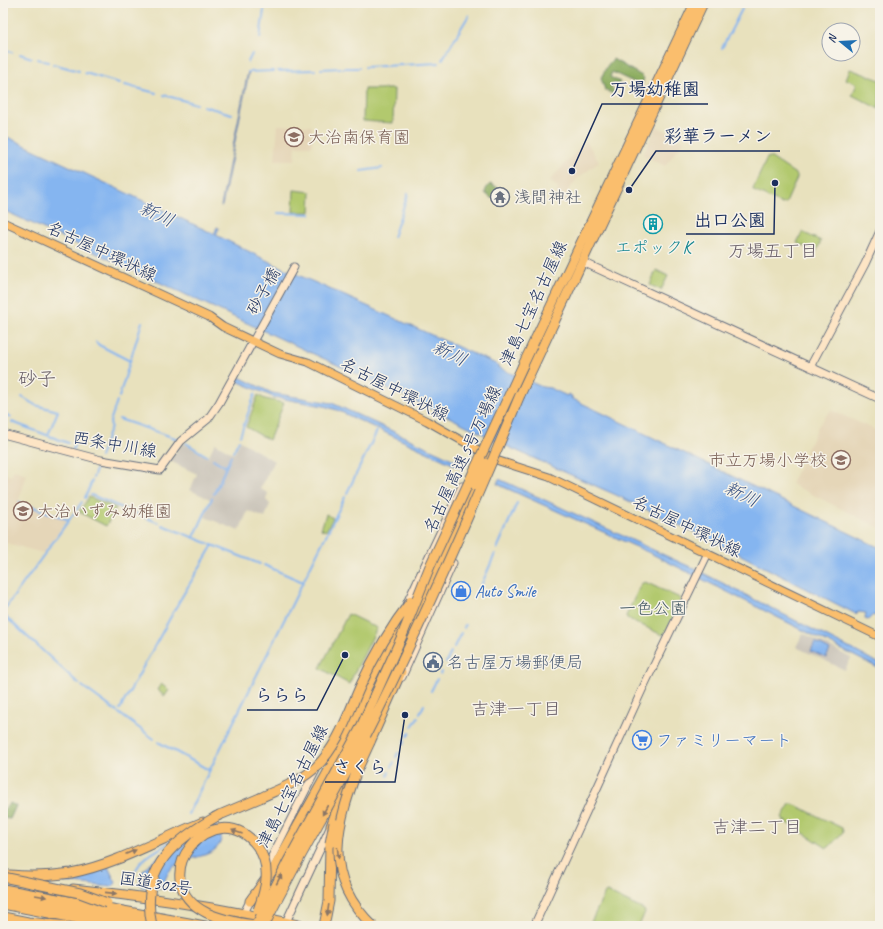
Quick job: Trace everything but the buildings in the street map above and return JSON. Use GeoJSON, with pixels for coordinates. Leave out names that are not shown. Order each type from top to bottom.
{"type":"FeatureCollection","features":[{"type":"Feature","properties":{"kind":"highway","name":"名古屋高速5号万場線"},"geometry":{"type":"LineString","coordinates":[[256,926],[290,857],[360,729],[402,636],[430,566],[533,344],[695,3]]}},
{"type":"Feature","properties":{"kind":"highway","name":"名古屋高速5号万場線"},"geometry":{"type":"LineString","coordinates":[[264,926],[294,866],[364,739],[431,602],[459,541],[520,395],[704,3]]}},
{"type":"Feature","properties":{"kind":"highway"},"geometry":{"type":"LineString","coordinates":[[331,826],[367,730],[514,399],[520,395]]}},
{"type":"Feature","properties":{"kind":"highway"},"geometry":{"type":"LineString","coordinates":[[250,901],[275,867],[345,741],[354,722],[366,689],[430,566]]}},
{"type":"Feature","properties":{"kind":"highway"},"geometry":{"type":"LineString","coordinates":[[3,876],[56,875],[82,870],[108,862],[287,786],[316,767],[329,750],[347,718],[384,637],[411,600]]}},
{"type":"Feature","properties":{"kind":"highway"},"geometry":{"type":"LineString","coordinates":[[324,926],[329,901],[328,859],[331,834],[340,804],[383,714],[431,602]]}},
{"type":"Feature","properties":{"kind":"highway"},"geometry":{"type":"LineString","coordinates":[[360,762],[342,812],[337,834],[337,855],[341,875],[349,894],[360,912],[373,926]]}},
{"type":"Feature","properties":{"kind":"highway"},"geometry":{"type":"LineString","coordinates":[[152,926],[148,908],[150,892],[154,876],[162,860],[182,838],[221,814]]}},
{"type":"Feature","properties":{"kind":"highway"},"geometry":{"type":"LineString","coordinates":[[251,926],[252,922],[260,905],[265,888],[266,873],[262,854],[254,843],[238,832],[219,829],[200,836],[186,850],[181,864],[180,877],[189,898],[200,909],[212,915],[235,922],[242,923],[248,924],[254,925],[260,926]]}},
{"type":"Feature","properties":{"kind":"highway"},"geometry":{"type":"LineString","coordinates":[[3,876],[80,893],[100,899],[114,907],[134,926]]}},
{"type":"Feature","properties":{"kind":"highway","name":"国道302号"},"geometry":{"type":"LineString","coordinates":[[3,880],[129,895],[244,913],[285,924],[303,926]]}},
{"type":"Feature","properties":{"kind":"highway"},"geometry":{"type":"LineString","coordinates":[[3,889],[205,926]]}},
{"type":"Feature","properties":{"kind":"highway"},"geometry":{"type":"LineString","coordinates":[[3,898],[158,926]]}},
{"type":"Feature","properties":{"kind":"highway"},"geometry":{"type":"LineString","coordinates":[[3,904],[116,926]]}},
{"type":"Feature","properties":{"kind":"highway"},"geometry":{"type":"LineString","coordinates":[[3,909],[68,918],[104,926]]}},
{"type":"Feature","properties":{"kind":"highway"},"geometry":{"type":"LineString","coordinates":[[3,917],[28,922],[68,926]]}},
{"type":"Feature","properties":{"kind":"main road","name":"津島七宝名古屋線"},"geometry":{"type":"LineString","coordinates":[[244,913],[309,783],[408,601],[480,452],[690,3]]}},
{"type":"Feature","properties":{"kind":"main road","name":"津島七宝名古屋線"},"geometry":{"type":"LineString","coordinates":[[498,457],[534,371],[704,3]]}},
{"type":"Feature","properties":{"kind":"main road","name":"名古屋中環状線"},"geometry":{"type":"LineString","coordinates":[[3,222],[209,316],[223,327],[280,354],[308,362],[441,428],[480,452],[498,457],[549,478],[708,553],[880,637]]}},
{"type":"Feature","properties":{"kind":"main road"},"geometry":{"type":"LineString","coordinates":[[810,367],[865,264],[880,231]]}},
{"type":"Feature","properties":{"kind":"main road"},"geometry":{"type":"LineString","coordinates":[[585,263],[880,399]]}},
{"type":"Feature","properties":{"kind":"main road","name":"砂子橋"},"geometry":{"type":"LineString","coordinates":[[252,341],[294,267]]}},
{"type":"Feature","properties":{"kind":"main road","name":"西条中川線"},"geometry":{"type":"LineString","coordinates":[[3,434],[101,460],[160,470],[181,440],[208,419],[234,377],[252,341]]}},
{"type":"Feature","properties":{"kind":"main road"},"geometry":{"type":"LineString","coordinates":[[285,924],[409,661],[498,457]]}},
{"type":"Feature","properties":{"kind":"main road"},"geometry":{"type":"LineString","coordinates":[[534,926],[642,690],[708,553]]}},
{"type":"Feature","properties":{"kind":"main road"},"geometry":{"type":"LineString","coordinates":[[237,926],[244,913]]}},
{"type":"Feature","properties":{"kind":"shaded area","name":"大治南保育園"},"geometry":{"type":"Polygon","coordinates":[[[278,125],[312,126],[312,146],[296,146],[295,160],[275,160],[278,125]]]}},
{"type":"Feature","properties":{"kind":"shaded area"},"geometry":{"type":"Polygon","coordinates":[[[657,126],[684,141],[665,166],[643,155],[657,126]]]}},
{"type":"Feature","properties":{"kind":"shaded area"},"geometry":{"type":"Polygon","coordinates":[[[586,141],[599,162],[577,179],[567,192],[572,195],[570,203],[555,204],[558,187],[549,181],[586,141]]]}},
{"type":"Feature","properties":{"kind":"shaded area","name":"市立万場小学校"},"geometry":{"type":"Polygon","coordinates":[[[831,410],[878,431],[876,434],[880,436],[880,528],[791,484],[818,426],[831,410]]]}},
{"type":"Feature","properties":{"kind":"shaded area"},"geometry":{"type":"Polygon","coordinates":[[[240,441],[274,461],[260,489],[268,493],[266,500],[270,504],[265,518],[248,511],[239,531],[205,517],[212,500],[190,490],[197,474],[170,461],[183,443],[208,457],[215,443],[234,454],[240,441]]]}},
{"type":"Feature","properties":{"kind":"shaded area","name":"大治いずみ幼稚園"},"geometry":{"type":"Polygon","coordinates":[[[14,470],[27,474],[18,503],[67,520],[43,553],[3,542],[3,473],[11,476],[14,470]]]}},
{"type":"Feature","properties":{"kind":"shaded area"},"geometry":{"type":"Polygon","coordinates":[[[803,633],[851,658],[845,670],[796,647],[803,633]]]}},
{"type":"Feature","properties":{"kind":"green space"},"geometry":{"type":"Polygon","coordinates":[[[613,59],[642,76],[644,78],[642,84],[640,85],[612,72],[610,77],[620,82],[618,85],[613,83],[611,87],[615,91],[613,94],[605,90],[601,78],[607,66],[613,59]]]}},
{"type":"Feature","properties":{"kind":"green space"},"geometry":{"type":"Polygon","coordinates":[[[850,69],[880,80],[879,109],[852,95],[857,84],[846,79],[850,69]]]}},
{"type":"Feature","properties":{"kind":"green space"},"geometry":{"type":"Polygon","coordinates":[[[364,89],[394,89],[393,123],[363,121],[364,89]]]}},
{"type":"Feature","properties":{"kind":"green space"},"geometry":{"type":"Polygon","coordinates":[[[770,157],[797,175],[786,203],[782,204],[754,191],[753,189],[767,158],[770,157]]]}},
{"type":"Feature","properties":{"kind":"green space"},"geometry":{"type":"Polygon","coordinates":[[[490,184],[508,192],[509,195],[501,192],[496,199],[491,198],[485,193],[490,184]]]}},
{"type":"Feature","properties":{"kind":"green space"},"geometry":{"type":"Polygon","coordinates":[[[294,190],[311,192],[310,212],[293,212],[294,190]]]}},
{"type":"Feature","properties":{"kind":"green space"},"geometry":{"type":"Polygon","coordinates":[[[802,232],[821,241],[816,252],[797,243],[802,232]]]}},
{"type":"Feature","properties":{"kind":"green space"},"geometry":{"type":"Polygon","coordinates":[[[656,270],[668,276],[661,290],[650,285],[656,270]]]}},
{"type":"Feature","properties":{"kind":"green space"},"geometry":{"type":"Polygon","coordinates":[[[258,395],[265,399],[284,403],[269,440],[246,427],[258,395]]]}},
{"type":"Feature","properties":{"kind":"green space"},"geometry":{"type":"Polygon","coordinates":[[[89,497],[116,508],[106,526],[79,512],[89,497]]]}},
{"type":"Feature","properties":{"kind":"green space"},"geometry":{"type":"Polygon","coordinates":[[[326,514],[333,518],[326,531],[321,529],[326,514]]]}},
{"type":"Feature","properties":{"kind":"green space","name":"一色公園"},"geometry":{"type":"Polygon","coordinates":[[[645,582],[680,598],[681,601],[665,634],[662,635],[627,618],[626,616],[641,584],[645,582]]]}},
{"type":"Feature","properties":{"kind":"green space"},"geometry":{"type":"Polygon","coordinates":[[[348,614],[377,628],[349,684],[320,668],[348,614]]]}},
{"type":"Feature","properties":{"kind":"green space"},"geometry":{"type":"Polygon","coordinates":[[[161,684],[169,690],[165,696],[157,690],[161,684]]]}},
{"type":"Feature","properties":{"kind":"green space"},"geometry":{"type":"Polygon","coordinates":[[[10,803],[16,806],[10,819],[3,818],[3,810],[10,803]]]}},
{"type":"Feature","properties":{"kind":"green space"},"geometry":{"type":"Polygon","coordinates":[[[790,804],[793,804],[842,828],[843,832],[827,848],[783,820],[782,817],[790,804]]]}},
{"type":"Feature","properties":{"kind":"green space"},"geometry":{"type":"Polygon","coordinates":[[[607,892],[644,910],[645,912],[639,926],[589,926],[605,893],[607,892]]]}},
{"type":"Feature","properties":{"kind":"water"},"geometry":{"type":"Polygon","coordinates":[[[249,71],[222,206],[221,206],[248,72],[249,71]]]}},
{"type":"Feature","properties":{"kind":"water","name":"新川"},"geometry":{"type":"Polygon","coordinates":[[[3,135],[214,234],[217,227],[219,228],[216,235],[276,265],[496,364],[499,368],[542,387],[550,388],[567,396],[568,394],[572,396],[571,398],[880,548],[880,618],[873,615],[868,620],[865,619],[866,613],[858,612],[856,614],[717,543],[616,495],[513,449],[441,413],[3,210],[3,135]]]}},
{"type":"Feature","properties":{"kind":"water"},"geometry":{"type":"Polygon","coordinates":[[[239,377],[272,393],[332,403],[463,464],[461,468],[337,410],[324,406],[273,397],[237,381],[239,377]]]}},
{"type":"Feature","properties":{"kind":"water"},"geometry":{"type":"Polygon","coordinates":[[[499,479],[699,571],[880,664],[880,669],[652,554],[497,484],[499,479]]]}},
{"type":"Feature","properties":{"kind":"water"},"geometry":{"type":"Polygon","coordinates":[[[815,642],[830,650],[826,658],[811,651],[815,642]]]}},
{"type":"Feature","properties":{"kind":"water"},"geometry":{"type":"Polygon","coordinates":[[[214,826],[220,828],[221,838],[219,845],[214,850],[173,867],[161,888],[142,887],[140,879],[144,870],[154,861],[181,843],[214,826]]]}},
{"type":"Feature","properties":{"kind":"water"},"geometry":{"type":"Polygon","coordinates":[[[107,865],[116,883],[112,887],[64,882],[64,876],[107,865]]]}},
{"type":"Feature","properties":{"kind":"waterway"},"geometry":{"type":"LineString","coordinates":[[260,38],[265,3]]}},
{"type":"Feature","properties":{"kind":"waterway"},"geometry":{"type":"LineString","coordinates":[[722,48],[742,9]]}},
{"type":"Feature","properties":{"kind":"waterway"},"geometry":{"type":"LineString","coordinates":[[442,60],[469,15]]}},
{"type":"Feature","properties":{"kind":"waterway"},"geometry":{"type":"LineString","coordinates":[[3,49],[12,52]]}},
{"type":"Feature","properties":{"kind":"waterway"},"geometry":{"type":"LineString","coordinates":[[20,54],[32,58]]}},
{"type":"Feature","properties":{"kind":"waterway"},"geometry":{"type":"LineString","coordinates":[[248,62],[252,54]]}},
{"type":"Feature","properties":{"kind":"waterway"},"geometry":{"type":"LineString","coordinates":[[37,59],[41,60]]}},
{"type":"Feature","properties":{"kind":"waterway"},"geometry":{"type":"LineString","coordinates":[[44,61],[48,62]]}},
{"type":"Feature","properties":{"kind":"waterway"},"geometry":{"type":"LineString","coordinates":[[365,67],[439,63]]}},
{"type":"Feature","properties":{"kind":"waterway"},"geometry":{"type":"LineString","coordinates":[[53,64],[79,71]]}},
{"type":"Feature","properties":{"kind":"waterway"},"geometry":{"type":"LineString","coordinates":[[321,69],[340,68]]}},
{"type":"Feature","properties":{"kind":"waterway"},"geometry":{"type":"LineString","coordinates":[[343,68],[359,68]]}},
{"type":"Feature","properties":{"kind":"waterway"},"geometry":{"type":"LineString","coordinates":[[278,71],[315,70]]}},
{"type":"Feature","properties":{"kind":"waterway"},"geometry":{"type":"LineString","coordinates":[[248,72],[273,71]]}},
{"type":"Feature","properties":{"kind":"waterway"},"geometry":{"type":"LineString","coordinates":[[85,73],[119,83]]}},
{"type":"Feature","properties":{"kind":"waterway"},"geometry":{"type":"LineString","coordinates":[[125,85],[156,93]]}},
{"type":"Feature","properties":{"kind":"waterway"},"geometry":{"type":"LineString","coordinates":[[164,95],[196,104]]}},
{"type":"Feature","properties":{"kind":"waterway"},"geometry":{"type":"LineString","coordinates":[[203,106],[232,114]]}},
{"type":"Feature","properties":{"kind":"waterway"},"geometry":{"type":"LineString","coordinates":[[361,171],[382,168]]}},
{"type":"Feature","properties":{"kind":"waterway"},"geometry":{"type":"LineString","coordinates":[[393,237],[408,194]]}},
{"type":"Feature","properties":{"kind":"waterway"},"geometry":{"type":"LineString","coordinates":[[278,213],[310,214]]}},
{"type":"Feature","properties":{"kind":"waterway"},"geometry":{"type":"LineString","coordinates":[[119,397],[142,322]]}},
{"type":"Feature","properties":{"kind":"waterway"},"geometry":{"type":"LineString","coordinates":[[96,342],[130,361]]}},
{"type":"Feature","properties":{"kind":"waterway"},"geometry":{"type":"LineString","coordinates":[[240,436],[255,394]]}},
{"type":"Feature","properties":{"kind":"waterway"},"geometry":{"type":"LineString","coordinates":[[22,397],[35,405],[58,411],[48,435]]}},
{"type":"Feature","properties":{"kind":"waterway"},"geometry":{"type":"LineString","coordinates":[[100,457],[111,426],[110,422],[117,401]]}},
{"type":"Feature","properties":{"kind":"waterway"},"geometry":{"type":"LineString","coordinates":[[3,413],[11,417]]}},
{"type":"Feature","properties":{"kind":"waterway"},"geometry":{"type":"LineString","coordinates":[[119,419],[178,439]]}},
{"type":"Feature","properties":{"kind":"waterway"},"geometry":{"type":"LineString","coordinates":[[12,422],[68,443]]}},
{"type":"Feature","properties":{"kind":"waterway"},"geometry":{"type":"LineString","coordinates":[[347,493],[377,431]]}},
{"type":"Feature","properties":{"kind":"waterway"},"geometry":{"type":"LineString","coordinates":[[233,452],[239,440]]}},
{"type":"Feature","properties":{"kind":"waterway"},"geometry":{"type":"LineString","coordinates":[[186,443],[207,456]]}},
{"type":"Feature","properties":{"kind":"waterway"},"geometry":{"type":"LineString","coordinates":[[73,450],[74,444]]}},
{"type":"Feature","properties":{"kind":"waterway"},"geometry":{"type":"LineString","coordinates":[[214,494],[231,456]]}},
{"type":"Feature","properties":{"kind":"waterway"},"geometry":{"type":"LineString","coordinates":[[213,459],[226,467]]}},
{"type":"Feature","properties":{"kind":"waterway"},"geometry":{"type":"LineString","coordinates":[[93,478],[96,470]]}},
{"type":"Feature","properties":{"kind":"waterway"},"geometry":{"type":"LineString","coordinates":[[85,498],[92,481]]}},
{"type":"Feature","properties":{"kind":"waterway"},"geometry":{"type":"LineString","coordinates":[[91,495],[159,523]]}},
{"type":"Feature","properties":{"kind":"waterway"},"geometry":{"type":"LineString","coordinates":[[188,814],[345,497]]}},
{"type":"Feature","properties":{"kind":"waterway"},"geometry":{"type":"LineString","coordinates":[[194,537],[212,498]]}},
{"type":"Feature","properties":{"kind":"waterway"},"geometry":{"type":"LineString","coordinates":[[19,502],[69,520]]}},
{"type":"Feature","properties":{"kind":"waterway"},"geometry":{"type":"LineString","coordinates":[[4,610],[82,502]]}},
{"type":"Feature","properties":{"kind":"waterway"},"geometry":{"type":"LineString","coordinates":[[497,549],[517,503]]}},
{"type":"Feature","properties":{"kind":"waterway"},"geometry":{"type":"LineString","coordinates":[[162,525],[260,564]]}},
{"type":"Feature","properties":{"kind":"waterway"},"geometry":{"type":"LineString","coordinates":[[120,709],[180,600],[213,545]]}},
{"type":"Feature","properties":{"kind":"waterway"},"geometry":{"type":"LineString","coordinates":[[480,588],[495,554]]}},
{"type":"Feature","properties":{"kind":"waterway"},"geometry":{"type":"LineString","coordinates":[[264,565],[303,582]]}},
{"type":"Feature","properties":{"kind":"waterway"},"geometry":{"type":"LineString","coordinates":[[5,616],[79,684]]}},
{"type":"Feature","properties":{"kind":"waterway"},"geometry":{"type":"LineString","coordinates":[[454,647],[461,633]]}},
{"type":"Feature","properties":{"kind":"waterway"},"geometry":{"type":"LineString","coordinates":[[446,663],[451,652]]}},
{"type":"Feature","properties":{"kind":"waterway"},"geometry":{"type":"LineString","coordinates":[[431,691],[437,679]]}},
{"type":"Feature","properties":{"kind":"waterway"},"geometry":{"type":"LineString","coordinates":[[82,686],[154,739]]}},
{"type":"Feature","properties":{"kind":"waterway"},"geometry":{"type":"LineString","coordinates":[[420,713],[424,705]]}},
{"type":"Feature","properties":{"kind":"waterway"},"geometry":{"type":"LineString","coordinates":[[412,727],[418,717]]}},
{"type":"Feature","properties":{"kind":"waterway"},"geometry":{"type":"LineString","coordinates":[[408,736],[410,732]]}},
{"type":"Feature","properties":{"kind":"waterway"},"geometry":{"type":"LineString","coordinates":[[404,744],[405,740]]}},
{"type":"Feature","properties":{"kind":"waterway"},"geometry":{"type":"LineString","coordinates":[[158,742],[209,770]]}},
{"type":"Feature","properties":{"kind":"waterway"},"geometry":{"type":"LineString","coordinates":[[396,757],[398,753]]}},
{"type":"Feature","properties":{"kind":"waterway"},"geometry":{"type":"LineString","coordinates":[[392,767],[394,762]]}},
{"type":"Feature","properties":{"kind":"waterway"},"geometry":{"type":"LineString","coordinates":[[388,776],[389,772]]}},
{"type":"Feature","properties":{"kind":"waterway"},"geometry":{"type":"LineString","coordinates":[[133,876],[140,863],[172,840]]}},
{"type":"Feature","properties":{"kind":"waterway"},"geometry":{"type":"LineString","coordinates":[[447,921],[460,924]]}},
{"type":"Feature","properties":{"kind":"place","name":"大治南保育園"},"geometry":{"type":"Point","coordinates":[294,137]}},
{"type":"Feature","properties":{"kind":"place","name":"万場幼稚園"},"geometry":{"type":"Point","coordinates":[572,171]}},
{"type":"Feature","properties":{"kind":"place","name":"出口公園"},"geometry":{"type":"Point","coordinates":[775,183]}},
{"type":"Feature","properties":{"kind":"place","name":"彩華ラーメン"},"geometry":{"type":"Point","coordinates":[629,190]}},
{"type":"Feature","properties":{"kind":"place","name":"浅間神社"},"geometry":{"type":"Point","coordinates":[500,197]}},
{"type":"Feature","properties":{"kind":"place","name":"エポックK"},"geometry":{"type":"Point","coordinates":[653,224]}},
{"type":"Feature","properties":{"kind":"place","name":"市立万場小学校"},"geometry":{"type":"Point","coordinates":[841,460]}},
{"type":"Feature","properties":{"kind":"place","name":"大治いずみ幼稚園"},"geometry":{"type":"Point","coordinates":[23,511]}},
{"type":"Feature","properties":{"kind":"place","name":"Auto Smile"},"geometry":{"type":"Point","coordinates":[461,591]}},
{"type":"Feature","properties":{"kind":"place","name":"ららら"},"geometry":{"type":"Point","coordinates":[345,655]}},
{"type":"Feature","properties":{"kind":"place","name":"名古屋万場郵便局"},"geometry":{"type":"Point","coordinates":[433,662]}},
{"type":"Feature","properties":{"kind":"place","name":"さくら"},"geometry":{"type":"Point","coordinates":[405,715]}},
{"type":"Feature","properties":{"kind":"place","name":"ファミリーマート"},"geometry":{"type":"Point","coordinates":[642,740]}},
{"type":"Feature","properties":{"kind":"district","name":"万場五丁目"},"geometry":{"type":"Point","coordinates":[773,251]}},
{"type":"Feature","properties":{"kind":"district","name":"砂子"},"geometry":{"type":"Point","coordinates":[37,378]}},
{"type":"Feature","properties":{"kind":"district","name":"吉津一丁目"},"geometry":{"type":"Point","coordinates":[516,709]}},
{"type":"Feature","properties":{"kind":"district","name":"吉津二丁目"},"geometry":{"type":"Point","coordinates":[757,827]}}]}
